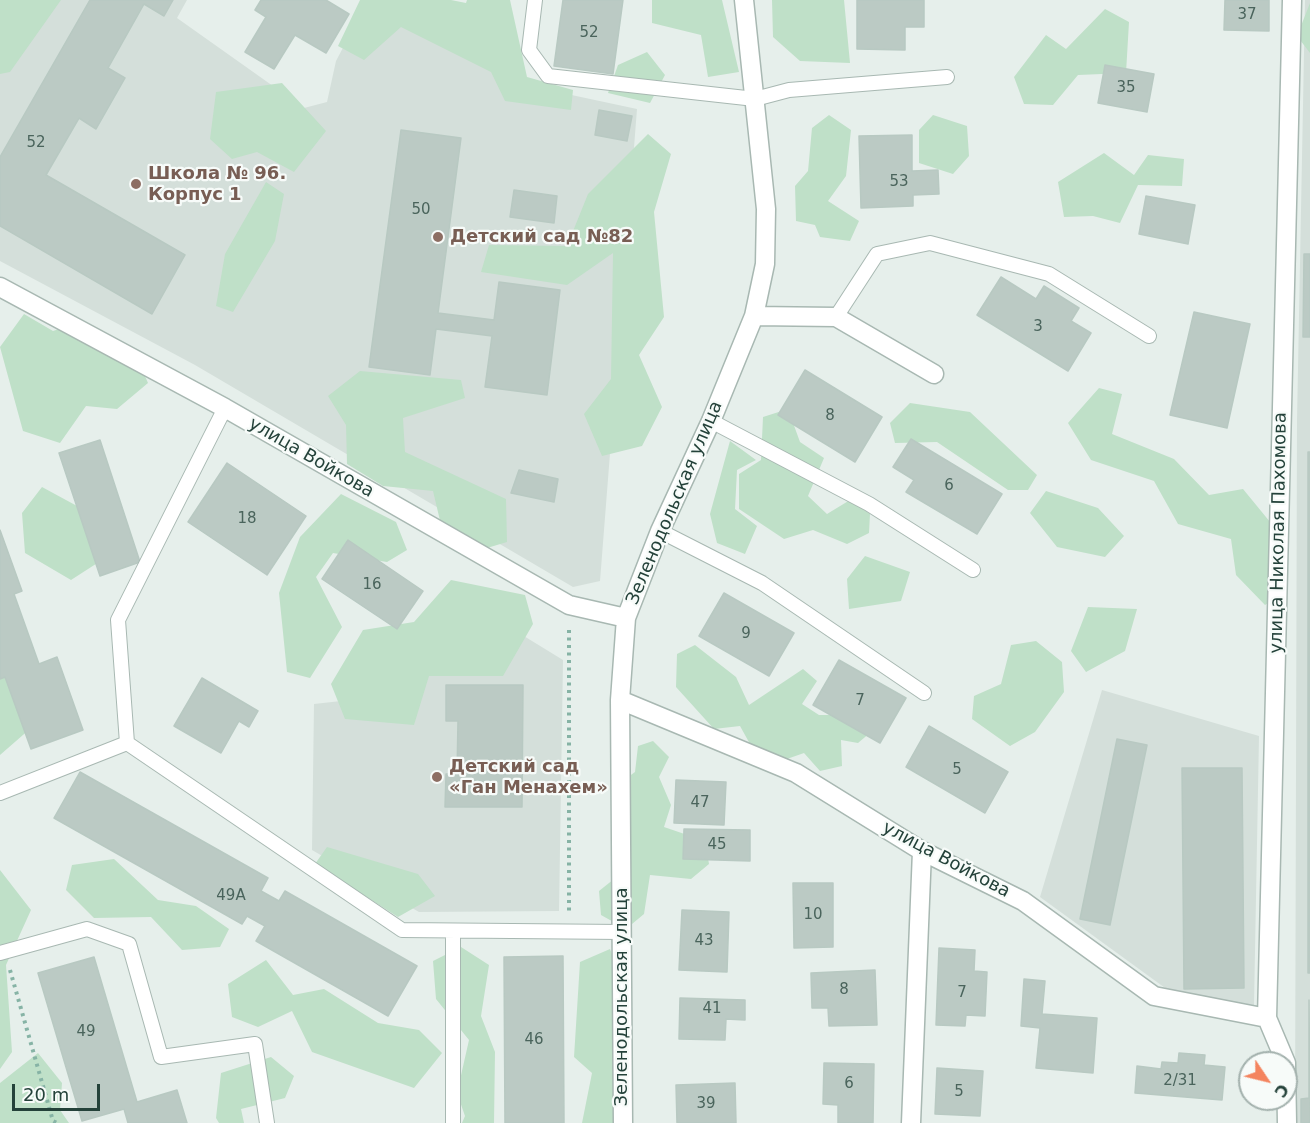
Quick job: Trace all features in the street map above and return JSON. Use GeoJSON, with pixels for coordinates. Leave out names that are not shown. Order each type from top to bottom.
{"type":"FeatureCollection","features":[{"type":"Feature","properties":{"kind":"street","name":"Зеленодольская улица"},"geometry":{"type":"LineString","coordinates":[[623,1123],[620,700],[626,618],[660,531],[711,421],[754,316],[765,264],[766,209],[744,0]]}},
{"type":"Feature","properties":{"kind":"street","name":"улица Николая Пахомова"},"geometry":{"type":"LineString","coordinates":[[1281,1051],[1267,1018],[1292,0]]}},
{"type":"Feature","properties":{"kind":"street","name":"улица Войкова"},"geometry":{"type":"LineString","coordinates":[[0,287],[225,408],[569,605],[626,618]]}},
{"type":"Feature","properties":{"kind":"street"},"geometry":{"type":"LineString","coordinates":[[754,316],[836,317],[934,374]]}},
{"type":"Feature","properties":{"kind":"street","name":"улица Войкова"},"geometry":{"type":"LineString","coordinates":[[620,700],[796,773],[922,851],[1023,901],[1154,996],[1267,1018]]}},
{"type":"Feature","properties":{"kind":"street"},"geometry":{"type":"LineString","coordinates":[[910,1123],[922,851]]}},
{"type":"Feature","properties":{"kind":"lane"},"geometry":{"type":"LineString","coordinates":[[535,0],[529,50],[548,76],[755,99],[789,90],[947,77]]}},
{"type":"Feature","properties":{"kind":"lane"},"geometry":{"type":"LineString","coordinates":[[836,317],[877,254],[930,243],[1049,274],[1149,336]]}},
{"type":"Feature","properties":{"kind":"lane"},"geometry":{"type":"LineString","coordinates":[[127,743],[118,620],[225,408]]}},
{"type":"Feature","properties":{"kind":"lane"},"geometry":{"type":"LineString","coordinates":[[711,421],[869,504],[973,570]]}},
{"type":"Feature","properties":{"kind":"lane"},"geometry":{"type":"LineString","coordinates":[[660,531],[762,583],[924,693]]}},
{"type":"Feature","properties":{"kind":"lane"},"geometry":{"type":"LineString","coordinates":[[0,793],[127,743]]}},
{"type":"Feature","properties":{"kind":"lane"},"geometry":{"type":"LineString","coordinates":[[127,743],[402,930],[622,932]]}},
{"type":"Feature","properties":{"kind":"lane"},"geometry":{"type":"LineString","coordinates":[[2,952],[87,929],[129,944],[160,1057],[255,1044],[267,1123]]}},
{"type":"Feature","properties":{"kind":"lane"},"geometry":{"type":"LineString","coordinates":[[453,931],[453,1123]]}},
{"type":"Feature","properties":{"kind":"path"},"geometry":{"type":"LineString","coordinates":[[569,605],[569,932]]}},
{"type":"Feature","properties":{"kind":"path"},"geometry":{"type":"LineString","coordinates":[[2,952],[53,1121],[57,1123]]}},
{"type":"Feature","properties":{"kind":"shaded area","name":"Детский сад №82"},"geometry":{"type":"Polygon","coordinates":[[[0,0],[187,0],[177,18],[304,108],[327,102],[336,61],[368,0],[520,84],[637,109],[600,581],[573,587],[195,365],[0,261],[0,0]]]}},
{"type":"Feature","properties":{"kind":"shaded area"},"geometry":{"type":"Polygon","coordinates":[[[1305,0],[1310,0],[1310,1123],[1295,1123],[1295,1111],[1298,1111],[1298,1051],[1295,1051],[1297,421],[1305,0]]]}},
{"type":"Feature","properties":{"kind":"shaded area","name":"Детский сад «Ган Менахем»"},"geometry":{"type":"Polygon","coordinates":[[[457,595],[563,660],[559,911],[419,912],[312,850],[314,704],[386,696],[457,595]]]}},
{"type":"Feature","properties":{"kind":"shaded area"},"geometry":{"type":"Polygon","coordinates":[[[1102,690],[1259,736],[1254,1005],[1172,993],[1040,897],[1102,690]]]}},
{"type":"Feature","properties":{"kind":"green space"},"geometry":{"type":"Polygon","coordinates":[[[0,0],[61,0],[10,72],[0,74],[0,0]]]}},
{"type":"Feature","properties":{"kind":"green space"},"geometry":{"type":"Polygon","coordinates":[[[360,0],[451,0],[466,3],[467,0],[510,0],[527,77],[573,90],[571,110],[505,101],[491,72],[401,27],[364,60],[338,46],[360,0]]]}},
{"type":"Feature","properties":{"kind":"green space"},"geometry":{"type":"Polygon","coordinates":[[[652,0],[722,0],[739,72],[708,77],[701,35],[652,23],[652,0]]]}},
{"type":"Feature","properties":{"kind":"green space"},"geometry":{"type":"Polygon","coordinates":[[[772,0],[844,0],[850,63],[800,61],[773,37],[772,0]]]}},
{"type":"Feature","properties":{"kind":"green space"},"geometry":{"type":"Polygon","coordinates":[[[1310,3],[1310,53],[1297,36],[1310,3]]]}},
{"type":"Feature","properties":{"kind":"green space"},"geometry":{"type":"Polygon","coordinates":[[[1105,9],[1129,22],[1126,73],[1078,75],[1053,105],[1024,104],[1014,77],[1046,35],[1066,49],[1105,9]]]}},
{"type":"Feature","properties":{"kind":"green space"},"geometry":{"type":"Polygon","coordinates":[[[647,52],[665,75],[650,103],[608,93],[618,65],[647,52]]]}},
{"type":"Feature","properties":{"kind":"green space"},"geometry":{"type":"Polygon","coordinates":[[[282,83],[326,131],[294,172],[257,152],[232,159],[210,139],[216,92],[282,83]]]}},
{"type":"Feature","properties":{"kind":"green space"},"geometry":{"type":"Polygon","coordinates":[[[829,115],[851,130],[846,176],[828,201],[859,221],[850,241],[820,237],[815,225],[796,221],[795,186],[808,171],[812,128],[829,115]]]}},
{"type":"Feature","properties":{"kind":"green space"},"geometry":{"type":"Polygon","coordinates":[[[933,115],[967,126],[969,156],[953,174],[919,163],[919,130],[933,115]]]}},
{"type":"Feature","properties":{"kind":"green space"},"geometry":{"type":"Polygon","coordinates":[[[648,134],[671,154],[654,212],[664,317],[639,355],[662,407],[642,446],[602,456],[584,414],[611,379],[613,253],[567,285],[481,272],[489,245],[567,246],[588,194],[648,134]]]}},
{"type":"Feature","properties":{"kind":"green space"},"geometry":{"type":"Polygon","coordinates":[[[1104,153],[1134,175],[1148,155],[1184,159],[1182,186],[1138,185],[1120,223],[1093,216],[1064,217],[1058,182],[1104,153]]]}},
{"type":"Feature","properties":{"kind":"green space"},"geometry":{"type":"Polygon","coordinates":[[[266,182],[284,194],[275,241],[233,312],[216,306],[225,254],[266,182]]]}},
{"type":"Feature","properties":{"kind":"green space"},"geometry":{"type":"Polygon","coordinates":[[[24,314],[53,331],[83,321],[135,353],[148,383],[117,409],[86,406],[60,443],[23,431],[0,347],[24,314]]]}},
{"type":"Feature","properties":{"kind":"green space"},"geometry":{"type":"Polygon","coordinates":[[[360,371],[461,380],[465,398],[403,418],[405,452],[506,499],[507,542],[477,551],[442,529],[433,491],[383,486],[347,464],[346,425],[328,396],[360,371]]]}},
{"type":"Feature","properties":{"kind":"green space"},"geometry":{"type":"Polygon","coordinates":[[[1099,388],[1122,394],[1112,434],[1174,459],[1209,495],[1243,489],[1284,539],[1285,593],[1265,605],[1236,575],[1231,539],[1178,524],[1154,481],[1091,460],[1068,423],[1099,388]]]}},
{"type":"Feature","properties":{"kind":"green space"},"geometry":{"type":"Polygon","coordinates":[[[910,403],[970,412],[1037,475],[1028,490],[1008,490],[937,442],[895,443],[890,423],[910,403]]]}},
{"type":"Feature","properties":{"kind":"green space"},"geometry":{"type":"Polygon","coordinates":[[[788,409],[800,442],[824,458],[808,496],[827,514],[850,500],[870,514],[869,533],[847,544],[813,530],[784,539],[739,509],[739,474],[761,460],[763,417],[788,409]]]}},
{"type":"Feature","properties":{"kind":"green space"},"geometry":{"type":"Polygon","coordinates":[[[730,441],[756,460],[737,470],[735,509],[757,526],[745,554],[717,543],[710,514],[730,441]]]}},
{"type":"Feature","properties":{"kind":"green space"},"geometry":{"type":"Polygon","coordinates":[[[42,487],[101,519],[102,560],[71,580],[25,553],[22,513],[42,487]]]}},
{"type":"Feature","properties":{"kind":"green space"},"geometry":{"type":"Polygon","coordinates":[[[1046,491],[1098,508],[1124,536],[1105,557],[1057,547],[1030,513],[1046,491]]]}},
{"type":"Feature","properties":{"kind":"green space"},"geometry":{"type":"Polygon","coordinates":[[[341,494],[396,522],[407,550],[387,562],[333,553],[316,577],[342,627],[310,678],[287,672],[279,593],[300,537],[341,494]]]}},
{"type":"Feature","properties":{"kind":"green space"},"geometry":{"type":"Polygon","coordinates":[[[865,556],[910,572],[901,601],[849,609],[847,579],[865,556]]]}},
{"type":"Feature","properties":{"kind":"green space"},"geometry":{"type":"Polygon","coordinates":[[[451,580],[525,595],[533,624],[503,676],[429,676],[414,725],[345,719],[331,684],[363,630],[414,622],[451,580]]]}},
{"type":"Feature","properties":{"kind":"green space"},"geometry":{"type":"Polygon","coordinates":[[[1088,607],[1137,609],[1125,651],[1086,672],[1071,651],[1088,607]]]}},
{"type":"Feature","properties":{"kind":"green space"},"geometry":{"type":"Polygon","coordinates":[[[1036,641],[1062,662],[1064,692],[1035,732],[1010,746],[972,719],[974,696],[1001,684],[1011,645],[1036,641]]]}},
{"type":"Feature","properties":{"kind":"green space"},"geometry":{"type":"Polygon","coordinates":[[[695,645],[736,677],[749,705],[803,669],[817,681],[802,704],[819,715],[858,715],[871,732],[858,743],[841,740],[842,766],[820,771],[804,753],[784,760],[750,744],[740,726],[714,729],[676,687],[677,654],[695,645]]]}},
{"type":"Feature","properties":{"kind":"green space"},"geometry":{"type":"Polygon","coordinates":[[[17,672],[31,728],[0,755],[0,675],[17,672]]]}},
{"type":"Feature","properties":{"kind":"green space"},"geometry":{"type":"Polygon","coordinates":[[[653,741],[669,757],[659,777],[671,805],[664,827],[705,841],[709,864],[691,879],[650,875],[644,914],[626,929],[601,915],[599,891],[624,871],[613,788],[635,772],[638,746],[653,741]]]}},
{"type":"Feature","properties":{"kind":"green space"},"geometry":{"type":"Polygon","coordinates":[[[327,847],[418,874],[435,896],[398,917],[315,864],[327,847]]]}},
{"type":"Feature","properties":{"kind":"green space"},"geometry":{"type":"Polygon","coordinates":[[[114,859],[158,900],[196,906],[229,929],[220,947],[182,950],[151,917],[94,918],[66,890],[72,865],[114,859]]]}},
{"type":"Feature","properties":{"kind":"green space"},"geometry":{"type":"Polygon","coordinates":[[[0,870],[31,910],[6,965],[12,1052],[0,1069],[0,870]]]}},
{"type":"Feature","properties":{"kind":"green space"},"geometry":{"type":"Polygon","coordinates":[[[461,947],[489,965],[481,1016],[495,1052],[494,1123],[462,1123],[465,1116],[457,1093],[469,1040],[436,999],[433,961],[461,947]]]}},
{"type":"Feature","properties":{"kind":"green space"},"geometry":{"type":"Polygon","coordinates":[[[610,949],[629,997],[612,1055],[617,1123],[582,1123],[592,1073],[574,1057],[580,962],[610,949]]]}},
{"type":"Feature","properties":{"kind":"green space"},"geometry":{"type":"Polygon","coordinates":[[[266,960],[293,995],[324,989],[378,1023],[419,1030],[442,1053],[414,1088],[312,1052],[292,1011],[258,1027],[232,1017],[228,984],[266,960]]]}},
{"type":"Feature","properties":{"kind":"green space"},"geometry":{"type":"Polygon","coordinates":[[[38,1053],[62,1083],[60,1110],[69,1123],[0,1123],[0,1083],[38,1053]]]}},
{"type":"Feature","properties":{"kind":"green space"},"geometry":{"type":"Polygon","coordinates":[[[271,1057],[294,1076],[285,1098],[241,1109],[244,1123],[219,1123],[216,1118],[221,1073],[271,1057]]]}},
{"type":"Feature","properties":{"kind":"building"},"geometry":{"type":"Polygon","coordinates":[[[90,0],[173,0],[164,16],[144,4],[108,68],[125,78],[96,129],[79,118],[46,175],[185,255],[152,314],[0,226],[0,157],[90,0]]]}},
{"type":"Feature","properties":{"kind":"building"},"geometry":{"type":"Polygon","coordinates":[[[261,0],[326,0],[349,14],[326,53],[295,35],[274,69],[245,52],[266,17],[255,10],[261,0]]]}},
{"type":"Feature","properties":{"kind":"building"},"geometry":{"type":"Polygon","coordinates":[[[563,0],[623,0],[613,74],[554,66],[563,0]]]}},
{"type":"Feature","properties":{"kind":"building"},"geometry":{"type":"Polygon","coordinates":[[[857,0],[924,0],[924,27],[905,27],[905,50],[857,49],[857,0]]]}},
{"type":"Feature","properties":{"kind":"building"},"geometry":{"type":"Polygon","coordinates":[[[1225,0],[1269,0],[1269,31],[1224,30],[1225,0]]]}},
{"type":"Feature","properties":{"kind":"building"},"geometry":{"type":"Polygon","coordinates":[[[1105,65],[1154,74],[1147,112],[1098,103],[1105,65]]]}},
{"type":"Feature","properties":{"kind":"building"},"geometry":{"type":"Polygon","coordinates":[[[599,110],[632,116],[627,141],[595,135],[599,110]]]}},
{"type":"Feature","properties":{"kind":"building"},"geometry":{"type":"Polygon","coordinates":[[[401,130],[461,138],[438,313],[494,320],[499,282],[560,290],[547,395],[485,387],[492,336],[436,329],[430,375],[369,367],[401,130]]]}},
{"type":"Feature","properties":{"kind":"building"},"geometry":{"type":"Polygon","coordinates":[[[912,135],[912,171],[938,170],[939,194],[913,195],[913,206],[861,208],[859,136],[912,135]]]}},
{"type":"Feature","properties":{"kind":"building"},"geometry":{"type":"Polygon","coordinates":[[[514,190],[557,196],[554,223],[510,217],[514,190]]]}},
{"type":"Feature","properties":{"kind":"building"},"geometry":{"type":"Polygon","coordinates":[[[1146,196],[1195,205],[1188,244],[1139,234],[1146,196]]]}},
{"type":"Feature","properties":{"kind":"building"},"geometry":{"type":"Polygon","coordinates":[[[1304,254],[1310,254],[1310,337],[1303,337],[1304,254]]]}},
{"type":"Feature","properties":{"kind":"building"},"geometry":{"type":"Polygon","coordinates":[[[1001,277],[1036,299],[1044,286],[1079,308],[1071,321],[1091,333],[1068,371],[977,315],[1001,277]]]}},
{"type":"Feature","properties":{"kind":"building"},"geometry":{"type":"Polygon","coordinates":[[[1194,312],[1250,324],[1227,428],[1170,415],[1194,312]]]}},
{"type":"Feature","properties":{"kind":"building"},"geometry":{"type":"Polygon","coordinates":[[[805,370],[882,417],[855,462],[778,415],[805,370]]]}},
{"type":"Feature","properties":{"kind":"building"},"geometry":{"type":"Polygon","coordinates":[[[911,439],[1002,494],[977,534],[906,492],[914,480],[893,467],[911,439]]]}},
{"type":"Feature","properties":{"kind":"building"},"geometry":{"type":"Polygon","coordinates":[[[100,440],[140,562],[100,576],[59,453],[100,440]]]}},
{"type":"Feature","properties":{"kind":"building"},"geometry":{"type":"Polygon","coordinates":[[[1308,452],[1310,452],[1310,973],[1308,973],[1308,452]]]}},
{"type":"Feature","properties":{"kind":"building"},"geometry":{"type":"Polygon","coordinates":[[[227,463],[306,516],[267,575],[188,522],[227,463]]]}},
{"type":"Feature","properties":{"kind":"building"},"geometry":{"type":"Polygon","coordinates":[[[519,470],[558,479],[554,502],[511,493],[519,470]]]}},
{"type":"Feature","properties":{"kind":"building"},"geometry":{"type":"Polygon","coordinates":[[[0,530],[22,591],[14,594],[39,664],[57,657],[83,730],[31,749],[5,677],[0,679],[0,530]]]}},
{"type":"Feature","properties":{"kind":"building"},"geometry":{"type":"Polygon","coordinates":[[[348,540],[423,591],[397,629],[322,579],[348,540]]]}},
{"type":"Feature","properties":{"kind":"building"},"geometry":{"type":"Polygon","coordinates":[[[724,593],[794,633],[769,676],[699,636],[724,593]]]}},
{"type":"Feature","properties":{"kind":"building"},"geometry":{"type":"Polygon","coordinates":[[[839,660],[906,698],[880,743],[813,705],[839,660]]]}},
{"type":"Feature","properties":{"kind":"building"},"geometry":{"type":"Polygon","coordinates":[[[202,678],[258,711],[249,727],[239,721],[221,753],[174,726],[202,678]]]}},
{"type":"Feature","properties":{"kind":"building"},"geometry":{"type":"Polygon","coordinates":[[[446,685],[523,685],[522,807],[445,807],[446,774],[457,774],[458,721],[446,721],[446,685]]]}},
{"type":"Feature","properties":{"kind":"building"},"geometry":{"type":"Polygon","coordinates":[[[929,726],[1008,772],[985,813],[906,767],[929,726]]]}},
{"type":"Feature","properties":{"kind":"building"},"geometry":{"type":"Polygon","coordinates":[[[1117,739],[1147,745],[1110,925],[1080,919],[1117,739]]]}},
{"type":"Feature","properties":{"kind":"building"},"geometry":{"type":"Polygon","coordinates":[[[1182,768],[1242,768],[1244,988],[1184,989],[1182,768]]]}},
{"type":"Feature","properties":{"kind":"building"},"geometry":{"type":"Polygon","coordinates":[[[80,772],[268,878],[261,891],[279,901],[285,891],[417,966],[388,1016],[256,941],[265,926],[247,916],[242,924],[54,818],[80,772]]]}},
{"type":"Feature","properties":{"kind":"building"},"geometry":{"type":"Polygon","coordinates":[[[676,780],[726,782],[724,825],[674,823],[676,780]]]}},
{"type":"Feature","properties":{"kind":"building"},"geometry":{"type":"Polygon","coordinates":[[[684,829],[750,830],[750,861],[683,859],[684,829]]]}},
{"type":"Feature","properties":{"kind":"building"},"geometry":{"type":"Polygon","coordinates":[[[793,883],[833,883],[833,947],[794,948],[793,883]]]}},
{"type":"Feature","properties":{"kind":"building"},"geometry":{"type":"Polygon","coordinates":[[[682,910],[729,912],[727,972],[679,970],[682,910]]]}},
{"type":"Feature","properties":{"kind":"building"},"geometry":{"type":"Polygon","coordinates":[[[939,948],[975,950],[974,971],[987,972],[985,1016],[966,1015],[965,1026],[936,1025],[939,948]]]}},
{"type":"Feature","properties":{"kind":"building"},"geometry":{"type":"Polygon","coordinates":[[[563,956],[564,1123],[505,1123],[504,957],[563,956]]]}},
{"type":"Feature","properties":{"kind":"building"},"geometry":{"type":"Polygon","coordinates":[[[94,957],[137,1102],[177,1090],[187,1123],[128,1123],[124,1109],[82,1121],[38,973],[94,957]]]}},
{"type":"Feature","properties":{"kind":"building"},"geometry":{"type":"Polygon","coordinates":[[[875,970],[877,1025],[829,1026],[828,1008],[812,1008],[811,973],[875,970]]]}},
{"type":"Feature","properties":{"kind":"building"},"geometry":{"type":"Polygon","coordinates":[[[1024,979],[1045,981],[1042,1014],[1097,1018],[1093,1073],[1036,1068],[1040,1028],[1021,1026],[1024,979]]]}},
{"type":"Feature","properties":{"kind":"building"},"geometry":{"type":"Polygon","coordinates":[[[680,998],[745,1000],[745,1020],[726,1019],[725,1040],[679,1039],[680,998]]]}},
{"type":"Feature","properties":{"kind":"building"},"geometry":{"type":"Polygon","coordinates":[[[1309,1000],[1310,1123],[1301,1123],[1301,1099],[1309,1098],[1309,1000]]]}},
{"type":"Feature","properties":{"kind":"building"},"geometry":{"type":"Polygon","coordinates":[[[1179,1053],[1205,1055],[1204,1065],[1225,1067],[1222,1100],[1135,1093],[1137,1066],[1161,1069],[1162,1062],[1178,1063],[1179,1053]]]}},
{"type":"Feature","properties":{"kind":"building"},"geometry":{"type":"Polygon","coordinates":[[[824,1063],[874,1064],[873,1123],[838,1123],[838,1105],[823,1104],[824,1063]]]}},
{"type":"Feature","properties":{"kind":"building"},"geometry":{"type":"Polygon","coordinates":[[[937,1068],[983,1071],[980,1116],[935,1114],[937,1068]]]}},
{"type":"Feature","properties":{"kind":"building"},"geometry":{"type":"Polygon","coordinates":[[[735,1083],[736,1123],[677,1123],[676,1085],[735,1083]]]}},
{"type":"Feature","properties":{"kind":"place","name":"Школа № 96. Корпус 1"},"geometry":{"type":"Point","coordinates":[136,184]}},
{"type":"Feature","properties":{"kind":"place","name":"Детский сад №82"},"geometry":{"type":"Point","coordinates":[438,237]}},
{"type":"Feature","properties":{"kind":"place","name":"Детский сад «Ган Менахем»"},"geometry":{"type":"Point","coordinates":[437,777]}}]}
